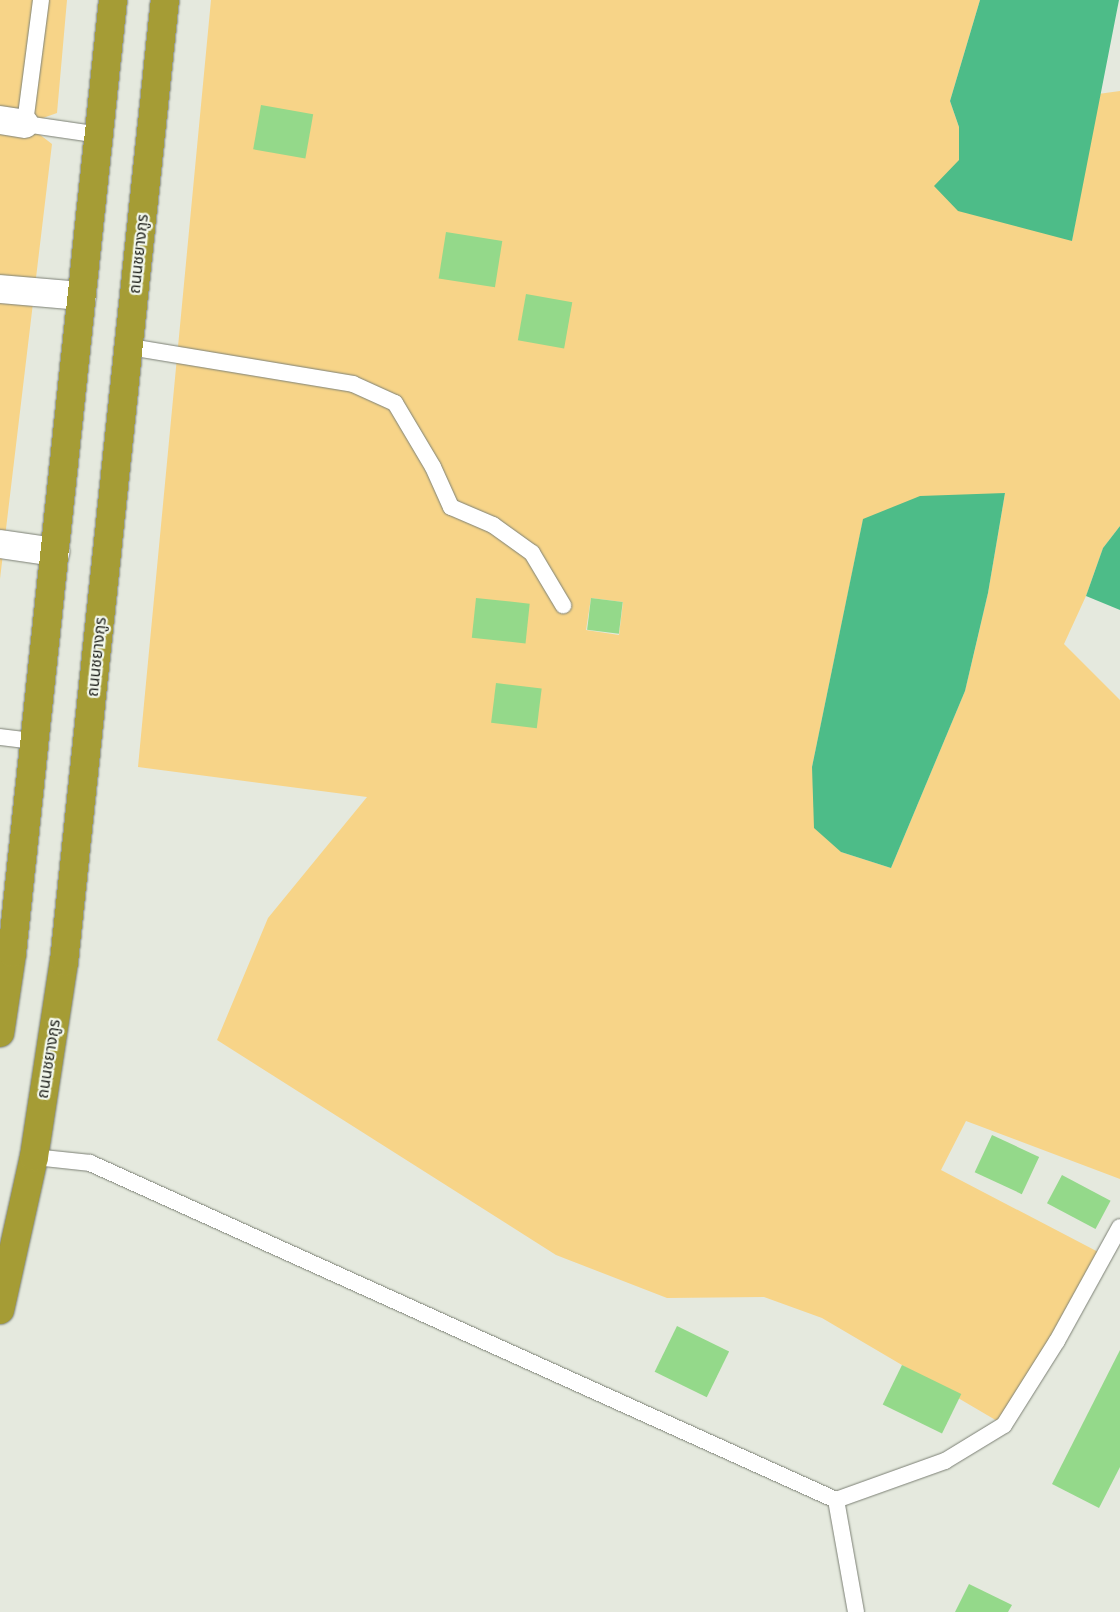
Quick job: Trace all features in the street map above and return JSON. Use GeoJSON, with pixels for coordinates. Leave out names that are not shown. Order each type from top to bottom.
{"type":"FeatureCollection","features":[{"type":"Feature","properties":{"kind":"highway"},"geometry":{"type":"LineString","coordinates":[[0,1033],[6,952],[34,741],[113,0]]}},
{"type":"Feature","properties":{"kind":"highway","name":"ถนนชยางกูร"},"geometry":{"type":"LineString","coordinates":[[0,1310],[34,1157],[64,962],[165,0]]}},
{"type":"Feature","properties":{"kind":"street"},"geometry":{"type":"LineString","coordinates":[[0,290],[82,296]]}},
{"type":"Feature","properties":{"kind":"street"},"geometry":{"type":"LineString","coordinates":[[0,544],[55,552]]}},
{"type":"Feature","properties":{"kind":"lane"},"geometry":{"type":"LineString","coordinates":[[41,0],[13,122],[100,135]]}},
{"type":"Feature","properties":{"kind":"lane"},"geometry":{"type":"LineString","coordinates":[[130,346],[353,384],[394,403],[433,466],[451,507],[493,525],[532,553],[563,606]]}},
{"type":"Feature","properties":{"kind":"lane"},"geometry":{"type":"LineString","coordinates":[[0,737],[34,741]]}},
{"type":"Feature","properties":{"kind":"lane"},"geometry":{"type":"LineString","coordinates":[[34,1157],[90,1163],[836,1500],[945,1461],[1004,1425],[1057,1341],[1120,1227]]}},
{"type":"Feature","properties":{"kind":"lane"},"geometry":{"type":"LineString","coordinates":[[836,1500],[856,1612]]}},
{"type":"Feature","properties":{"kind":"shaded area"},"geometry":{"type":"Polygon","coordinates":[[[0,0],[67,0],[57,113],[26,124],[52,144],[0,579],[0,0]]]}},
{"type":"Feature","properties":{"kind":"shaded area"},"geometry":{"type":"Polygon","coordinates":[[[211,0],[980,0],[950,101],[959,127],[959,160],[1072,241],[1098,94],[1120,91],[1120,526],[1103,548],[1086,596],[1064,644],[1120,700],[1120,1179],[966,1121],[941,1170],[1104,1255],[1004,1425],[822,1318],[764,1297],[667,1298],[556,1255],[217,1040],[268,918],[367,797],[138,767],[211,0]],[[1005,493],[863,520],[812,767],[841,852],[891,868],[965,691],[988,593],[1005,493]],[[591,598],[586,630],[619,635],[623,602],[591,598]]]}},
{"type":"Feature","properties":{"kind":"shaded area"},"geometry":{"type":"Polygon","coordinates":[[[980,0],[1119,0],[1072,241],[958,211],[934,186],[959,160],[959,127],[950,101],[980,0]]]}},
{"type":"Feature","properties":{"kind":"shaded area"},"geometry":{"type":"Polygon","coordinates":[[[1005,493],[988,593],[965,691],[891,868],[841,852],[814,828],[812,767],[863,519],[920,496],[1005,493]]]}},
{"type":"Feature","properties":{"kind":"shaded area"},"geometry":{"type":"Polygon","coordinates":[[[1120,526],[1120,610],[1086,596],[1103,548],[1120,526]]]}},
{"type":"Feature","properties":{"kind":"building"},"geometry":{"type":"Polygon","coordinates":[[[261,105],[313,114],[305,159],[253,149],[261,105]]]}},
{"type":"Feature","properties":{"kind":"building"},"geometry":{"type":"Polygon","coordinates":[[[446,232],[502,241],[495,287],[439,278],[446,232]]]}},
{"type":"Feature","properties":{"kind":"building"},"geometry":{"type":"Polygon","coordinates":[[[526,294],[572,302],[564,348],[518,340],[526,294]]]}},
{"type":"Feature","properties":{"kind":"building"},"geometry":{"type":"Polygon","coordinates":[[[476,598],[530,604],[526,643],[472,638],[476,598]]]}},
{"type":"Feature","properties":{"kind":"building"},"geometry":{"type":"Polygon","coordinates":[[[591,598],[623,602],[619,634],[587,630],[591,598]]]}},
{"type":"Feature","properties":{"kind":"building"},"geometry":{"type":"Polygon","coordinates":[[[496,683],[542,689],[537,728],[491,723],[496,683]]]}},
{"type":"Feature","properties":{"kind":"building"},"geometry":{"type":"Polygon","coordinates":[[[992,1135],[1039,1157],[1022,1194],[975,1172],[992,1135]]]}},
{"type":"Feature","properties":{"kind":"building"},"geometry":{"type":"Polygon","coordinates":[[[1062,1175],[1111,1201],[1096,1229],[1047,1203],[1062,1175]]]}},
{"type":"Feature","properties":{"kind":"building"},"geometry":{"type":"Polygon","coordinates":[[[677,1326],[729,1351],[707,1397],[655,1372],[677,1326]]]}},
{"type":"Feature","properties":{"kind":"building"},"geometry":{"type":"Polygon","coordinates":[[[1120,1350],[1120,1467],[1099,1508],[1052,1484],[1120,1350]]]}},
{"type":"Feature","properties":{"kind":"building"},"geometry":{"type":"Polygon","coordinates":[[[902,1365],[961,1394],[942,1433],[883,1405],[902,1365]]]}},
{"type":"Feature","properties":{"kind":"building"},"geometry":{"type":"Polygon","coordinates":[[[969,1584],[1012,1605],[1008,1612],[955,1612],[969,1584]]]}}]}
